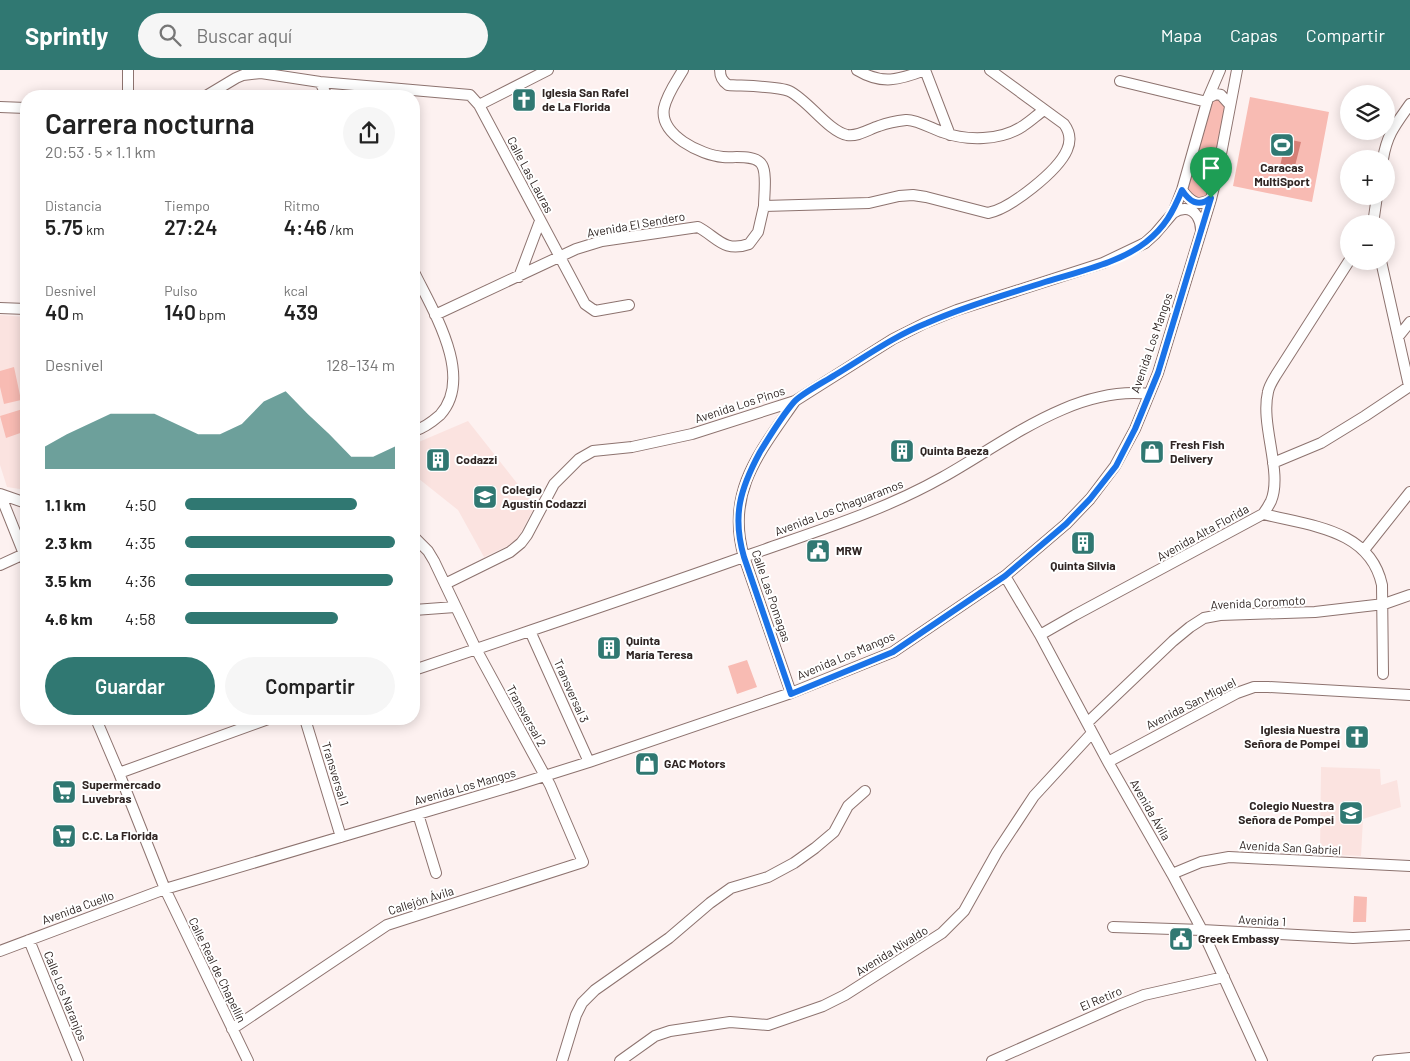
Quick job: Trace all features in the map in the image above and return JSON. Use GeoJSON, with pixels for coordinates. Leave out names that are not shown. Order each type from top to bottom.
{"type":"FeatureCollection","features":[{"type":"Feature","properties":{"kind":"street"},"geometry":{"type":"LineString","coordinates":[[128,70],[128,90]]}},
{"type":"Feature","properties":{"kind":"street"},"geometry":{"type":"LineString","coordinates":[[420,91],[470,95],[479,104],[548,70]]}},
{"type":"Feature","properties":{"kind":"street"},"geometry":{"type":"LineString","coordinates":[[683,70],[667,99],[664,110],[669,128],[682,142],[696,149],[721,157],[756,159],[762,163],[765,170],[764,206],[869,203],[899,196],[913,195],[988,213],[995,212],[1028,192],[1058,163],[1067,150],[1070,139],[1068,129],[1064,124],[990,70]]}},
{"type":"Feature","properties":{"kind":"street"},"geometry":{"type":"LineString","coordinates":[[720,70],[723,82],[728,85],[788,90],[837,131],[847,135],[856,135],[882,124],[908,120],[950,135],[981,138],[1010,133],[1022,127],[1044,110]]}},
{"type":"Feature","properties":{"kind":"street"},"geometry":{"type":"LineString","coordinates":[[857,70],[878,80],[893,80],[925,70],[950,135]]}},
{"type":"Feature","properties":{"kind":"street","name":"Avenida Los Pinos"},"geometry":{"type":"LineString","coordinates":[[445,584],[510,552],[521,543],[554,484],[579,459],[593,451],[632,447],[692,434],[795,401],[893,339],[925,323],[957,310],[1103,263],[1145,243],[1173,213],[1182,190],[1208,100],[1220,70]]}},
{"type":"Feature","properties":{"kind":"street","name":"Avenida Los Mangos"},"geometry":{"type":"LineString","coordinates":[[165,889],[589,762],[791,694],[893,652],[1005,576],[1066,524],[1116,466],[1127,444],[1158,373],[1211,198],[1236,70]]}},
{"type":"Feature","properties":{"kind":"street"},"geometry":{"type":"LineString","coordinates":[[216,90],[236,78],[261,73],[320,82],[412,90]]}},
{"type":"Feature","properties":{"kind":"street"},"geometry":{"type":"LineString","coordinates":[[1120,80],[1208,100],[1216,94],[1221,95],[1230,105]]}},
{"type":"Feature","properties":{"kind":"street"},"geometry":{"type":"LineString","coordinates":[[320,82],[324,90]]}},
{"type":"Feature","properties":{"kind":"street","name":"Calle Las Lauras"},"geometry":{"type":"LineString","coordinates":[[479,104],[585,304],[595,311],[629,305]]}},
{"type":"Feature","properties":{"kind":"street"},"geometry":{"type":"LineString","coordinates":[[1384,150],[1392,128],[1410,104]]}},
{"type":"Feature","properties":{"kind":"street"},"geometry":{"type":"LineString","coordinates":[[0,107],[20,108]]}},
{"type":"Feature","properties":{"kind":"street"},"geometry":{"type":"LineString","coordinates":[[1182,190],[1190,201],[1196,203],[1203,204],[1211,198]]}},
{"type":"Feature","properties":{"kind":"street","name":"Avenida El Sendero"},"geometry":{"type":"LineString","coordinates":[[435,315],[560,256],[602,241],[698,227],[715,240],[734,247],[741,247],[749,244],[758,232],[764,206]]}},
{"type":"Feature","properties":{"kind":"street"},"geometry":{"type":"LineString","coordinates":[[1173,213],[1185,209],[1191,210],[1198,218],[1201,231]]}},
{"type":"Feature","properties":{"kind":"street"},"geometry":{"type":"LineString","coordinates":[[519,277],[540,221]]}},
{"type":"Feature","properties":{"kind":"street","name":"Avenida Alta Florida"},"geometry":{"type":"LineString","coordinates":[[1040,636],[1075,615],[1264,514],[1272,500],[1274,488],[1273,463],[1267,422],[1266,404],[1268,390],[1343,270]]}},
{"type":"Feature","properties":{"kind":"street"},"geometry":{"type":"LineString","coordinates":[[1273,463],[1321,443],[1410,386],[1383,270]]}},
{"type":"Feature","properties":{"kind":"street"},"geometry":{"type":"LineString","coordinates":[[420,284],[445,335],[453,374],[450,400],[444,410],[433,421],[420,429]]}},
{"type":"Feature","properties":{"kind":"street"},"geometry":{"type":"LineString","coordinates":[[0,308],[20,309]]}},
{"type":"Feature","properties":{"kind":"street"},"geometry":{"type":"LineString","coordinates":[[1398,336],[1410,322]]}},
{"type":"Feature","properties":{"kind":"street","name":"Avenida Los Chaguaramos"},"geometry":{"type":"LineString","coordinates":[[420,668],[892,504],[945,476],[1021,429],[1096,396],[1132,392],[1149,394]]}},
{"type":"Feature","properties":{"kind":"street","name":"Calle Las Pomagas"},"geometry":{"type":"LineString","coordinates":[[791,694],[744,557],[739,540],[738,523],[742,492],[762,449],[795,401]]}},
{"type":"Feature","properties":{"kind":"street"},"geometry":{"type":"LineString","coordinates":[[1364,550],[1410,492]]}},
{"type":"Feature","properties":{"kind":"street"},"geometry":{"type":"LineString","coordinates":[[0,494],[20,501]]}},
{"type":"Feature","properties":{"kind":"street"},"geometry":{"type":"LineString","coordinates":[[0,494],[20,544]]}},
{"type":"Feature","properties":{"kind":"street"},"geometry":{"type":"LineString","coordinates":[[1264,514],[1342,534],[1364,550],[1380,573],[1384,604],[1383,674]]}},
{"type":"Feature","properties":{"kind":"street","name":"Transversal 2"},"geometry":{"type":"LineString","coordinates":[[420,543],[428,551],[476,649],[544,776],[583,862]]}},
{"type":"Feature","properties":{"kind":"street"},"geometry":{"type":"LineString","coordinates":[[0,565],[20,558]]}},
{"type":"Feature","properties":{"kind":"street","name":"Avenida Ávila"},"geometry":{"type":"LineString","coordinates":[[1005,576],[1202,930],[1262,1061]]}},
{"type":"Feature","properties":{"kind":"street","name":"Avenida Coromoto"},"geometry":{"type":"LineString","coordinates":[[1087,723],[1173,641],[1190,626],[1204,618],[1220,615],[1315,612],[1384,604],[1410,595]]}},
{"type":"Feature","properties":{"kind":"street"},"geometry":{"type":"LineString","coordinates":[[420,610],[455,607]]}},
{"type":"Feature","properties":{"kind":"street","name":"Transversal 3"},"geometry":{"type":"LineString","coordinates":[[530,631],[589,762]]}},
{"type":"Feature","properties":{"kind":"street","name":"Avenida San Miguel"},"geometry":{"type":"LineString","coordinates":[[1108,762],[1237,694],[1254,687],[1410,695]]}},
{"type":"Feature","properties":{"kind":"street","name":"Calle Real de Chapellín"},"geometry":{"type":"LineString","coordinates":[[99,725],[165,889],[248,1061]]}},
{"type":"Feature","properties":{"kind":"street"},"geometry":{"type":"LineString","coordinates":[[119,772],[251,725]]}},
{"type":"Feature","properties":{"kind":"street","name":"Transversal 1"},"geometry":{"type":"LineString","coordinates":[[307,725],[341,837]]}},
{"type":"Feature","properties":{"kind":"street","name":"Avenida Nivaldo"},"geometry":{"type":"LineString","coordinates":[[620,1061],[655,1036],[670,1031],[730,1022],[768,1025],[823,1006],[845,995],[942,934],[964,911],[997,852],[1034,796],[1092,733]]}},
{"type":"Feature","properties":{"kind":"street"},"geometry":{"type":"LineString","coordinates":[[562,1061],[576,1015],[582,1003],[595,990],[669,938],[710,903],[731,888],[768,878],[815,848],[834,832],[848,806],[865,791]]}},
{"type":"Feature","properties":{"kind":"street"},"geometry":{"type":"LineString","coordinates":[[418,814],[436,873]]}},
{"type":"Feature","properties":{"kind":"street","name":"Avenida San Gabriel"},"geometry":{"type":"LineString","coordinates":[[1172,874],[1201,862],[1229,857],[1410,866]]}},
{"type":"Feature","properties":{"kind":"street","name":"Callejón Ávila"},"geometry":{"type":"LineString","coordinates":[[232,1029],[387,925],[583,862]]}},
{"type":"Feature","properties":{"kind":"street","name":"Avenida Cuello"},"geometry":{"type":"LineString","coordinates":[[0,951],[165,889]]}},
{"type":"Feature","properties":{"kind":"street","name":"Avenida 1"},"geometry":{"type":"LineString","coordinates":[[1113,928],[1202,930],[1353,938],[1410,935]]}},
{"type":"Feature","properties":{"kind":"street","name":"Calle Los Naranjos"},"geometry":{"type":"LineString","coordinates":[[29,940],[78,1061]]}},
{"type":"Feature","properties":{"kind":"street","name":"El Retiro"},"geometry":{"type":"LineString","coordinates":[[992,1061],[1144,995],[1224,977]]}},
{"type":"Feature","properties":{"kind":"street"},"geometry":{"type":"LineString","coordinates":[[1378,1061],[1410,1058]]}},
{"type":"Feature","properties":{"kind":"shaded area"},"geometry":{"type":"Polygon","coordinates":[[[1216,96],[1227,106],[1210,195],[1204,198],[1192,198],[1186,187],[1210,100],[1216,96]]]}},
{"type":"Feature","properties":{"kind":"shaded area","name":"Caracas MultiSport"},"geometry":{"type":"Polygon","coordinates":[[[1250,97],[1329,112],[1312,202],[1233,186],[1250,97]]]}},
{"type":"Feature","properties":{"kind":"shaded area"},"geometry":{"type":"Polygon","coordinates":[[[1286,139],[1301,142],[1293,174],[1279,171],[1286,139]]]}},
{"type":"Feature","properties":{"kind":"shaded area"},"geometry":{"type":"Polygon","coordinates":[[[0,315],[20,317],[20,489],[7,487],[0,465],[0,315]]]}},
{"type":"Feature","properties":{"kind":"shaded area"},"geometry":{"type":"Polygon","coordinates":[[[14,367],[20,400],[4,404],[0,387],[0,371],[14,367]]]}},
{"type":"Feature","properties":{"kind":"shaded area"},"geometry":{"type":"Polygon","coordinates":[[[20,410],[20,433],[6,438],[0,416],[20,410]]]}},
{"type":"Feature","properties":{"kind":"shaded area","name":"Colegio Agustín Codazzi"},"geometry":{"type":"Polygon","coordinates":[[[468,421],[535,506],[516,542],[484,557],[458,510],[420,480],[420,441],[468,421]]]}},
{"type":"Feature","properties":{"kind":"shaded area"},"geometry":{"type":"Polygon","coordinates":[[[747,660],[757,687],[737,694],[728,666],[747,660]]]}},
{"type":"Feature","properties":{"kind":"shaded area","name":"Colegio Nuestra Señora de Pompei"},"geometry":{"type":"Polygon","coordinates":[[[1321,767],[1380,769],[1381,785],[1397,780],[1401,807],[1363,819],[1361,856],[1320,854],[1321,767]]]}},
{"type":"Feature","properties":{"kind":"shaded area"},"geometry":{"type":"Polygon","coordinates":[[[1354,896],[1367,897],[1366,922],[1353,922],[1354,896]]]}},
{"type":"Feature","properties":{"kind":"place","name":"Iglesia San Rafel de La Florida"},"geometry":{"type":"Point","coordinates":[524,100]}},
{"type":"Feature","properties":{"kind":"place","name":"Caracas MultiSport"},"geometry":{"type":"Point","coordinates":[1282,145]}},
{"type":"Feature","properties":{"kind":"place","name":"Quinta Baeza"},"geometry":{"type":"Point","coordinates":[902,451]}},
{"type":"Feature","properties":{"kind":"place","name":"Fresh Fish Delivery"},"geometry":{"type":"Point","coordinates":[1152,452]}},
{"type":"Feature","properties":{"kind":"place","name":"Codazzi"},"geometry":{"type":"Point","coordinates":[438,460]}},
{"type":"Feature","properties":{"kind":"place","name":"Colegio Agustín Codazzi"},"geometry":{"type":"Point","coordinates":[485,497]}},
{"type":"Feature","properties":{"kind":"place","name":"Quinta Silvia"},"geometry":{"type":"Point","coordinates":[1083,543]}},
{"type":"Feature","properties":{"kind":"place","name":"MRW"},"geometry":{"type":"Point","coordinates":[818,551]}},
{"type":"Feature","properties":{"kind":"place","name":"Quinta María Teresa"},"geometry":{"type":"Point","coordinates":[609,648]}},
{"type":"Feature","properties":{"kind":"place","name":"Iglesia Nuestra Señora de Pompei"},"geometry":{"type":"Point","coordinates":[1357,737]}},
{"type":"Feature","properties":{"kind":"place","name":"GAC Motors"},"geometry":{"type":"Point","coordinates":[647,764]}},
{"type":"Feature","properties":{"kind":"place","name":"Supermercado Luvebras"},"geometry":{"type":"Point","coordinates":[64,792]}},
{"type":"Feature","properties":{"kind":"place","name":"Colegio Nuestra Señora de Pompei"},"geometry":{"type":"Point","coordinates":[1351,813]}},
{"type":"Feature","properties":{"kind":"place","name":"C.C. La Florida"},"geometry":{"type":"Point","coordinates":[64,836]}},
{"type":"Feature","properties":{"kind":"place","name":"Greek Embassy"},"geometry":{"type":"Point","coordinates":[1181,939]}},
{"type":"Feature","properties":{"kind":"route"},"geometry":{"type":"LineString","coordinates":[[1182,190],[1190,201],[1196,203],[1203,204],[1211,198],[1158,373],[1135,429],[1116,466],[1090,499],[1066,524],[1005,576],[893,652],[791,694],[744,557],[739,540],[738,523],[742,492],[755,463],[762,449],[795,401],[893,339],[925,323],[957,310],[1103,263],[1145,243],[1173,213],[1182,190]]}}]}
